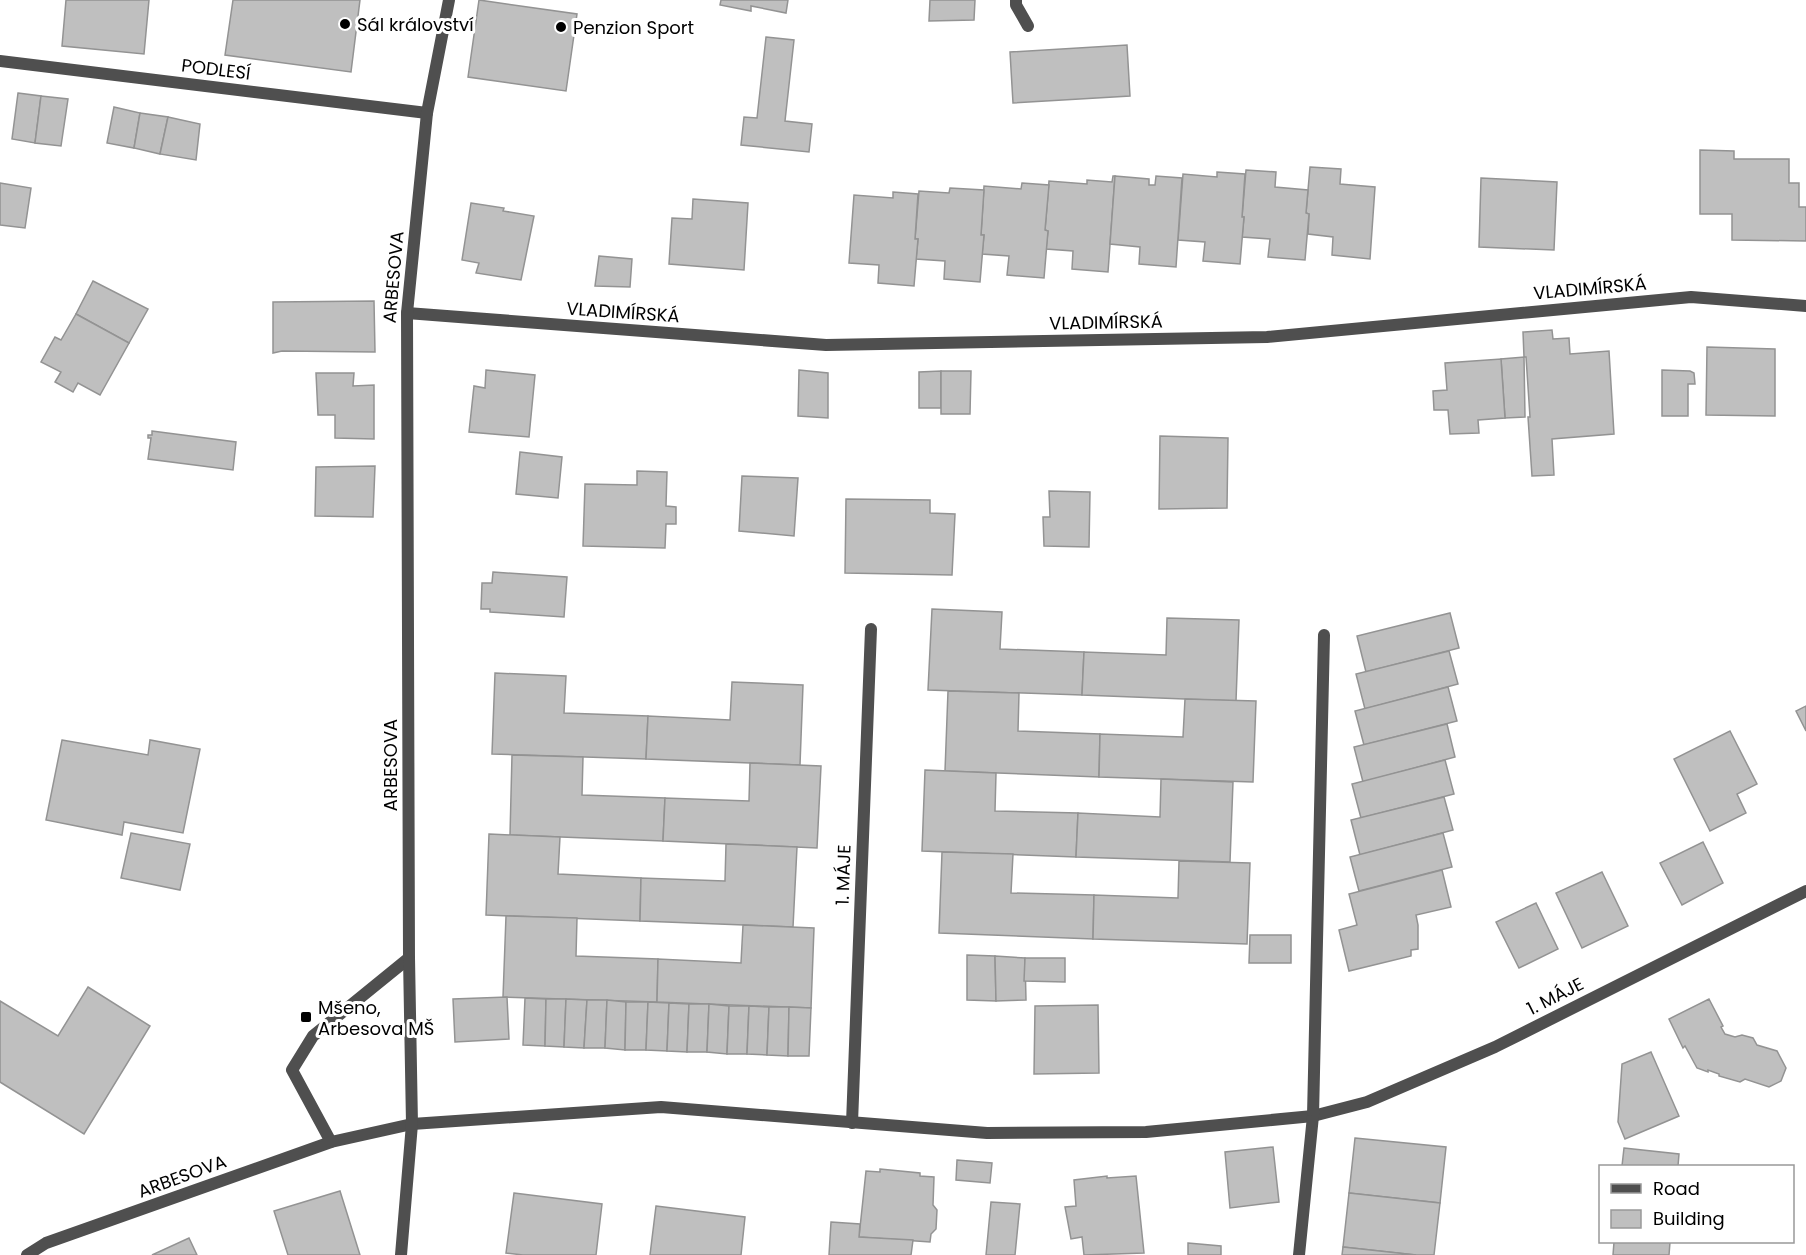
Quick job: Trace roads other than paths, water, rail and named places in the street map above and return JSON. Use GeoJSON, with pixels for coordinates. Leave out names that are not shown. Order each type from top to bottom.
{"type":"FeatureCollection","features":[{"type":"Feature","properties":{"kind":"street","name":"ARBESOVA"},"geometry":{"type":"LineString","coordinates":[[27,1255],[46,1243],[332,1142],[412,1124],[406,313],[427,113],[449,0]]}},
{"type":"Feature","properties":{"kind":"street"},"geometry":{"type":"LineString","coordinates":[[1016,0],[1016,5],[1028,26]]}},
{"type":"Feature","properties":{"kind":"street","name":"PODLESÍ"},"geometry":{"type":"LineString","coordinates":[[0,61],[427,113]]}},
{"type":"Feature","properties":{"kind":"street","name":"VLADIMÍRSKÁ"},"geometry":{"type":"LineString","coordinates":[[406,313],[826,345],[1267,337],[1691,297],[1806,306]]}},
{"type":"Feature","properties":{"kind":"street","name":"1. MÁJE"},"geometry":{"type":"LineString","coordinates":[[852,1123],[871,628]]}},
{"type":"Feature","properties":{"kind":"street"},"geometry":{"type":"LineString","coordinates":[[1299,1255],[1313,1116],[1324,635]]}},
{"type":"Feature","properties":{"kind":"street","name":"1. MÁJE"},"geometry":{"type":"LineString","coordinates":[[412,1124],[661,1107],[987,1133],[1146,1132],[1313,1116],[1367,1102],[1495,1047],[1806,891]]}},
{"type":"Feature","properties":{"kind":"street"},"geometry":{"type":"LineString","coordinates":[[332,1142],[292,1070],[313,1036],[409,958]]}},
{"type":"Feature","properties":{"kind":"street"},"geometry":{"type":"LineString","coordinates":[[401,1255],[412,1124]]}},
{"type":"Feature","properties":{"kind":"place","name":"Sál království"},"geometry":{"type":"Point","coordinates":[345,24]}},
{"type":"Feature","properties":{"kind":"place","name":"Penzion Sport"},"geometry":{"type":"Point","coordinates":[561,27]}},
{"type":"Feature","properties":{"kind":"place","name":"Mšeno, Arbesova MŠ"},"geometry":{"type":"Point","coordinates":[306,1017]}}]}
